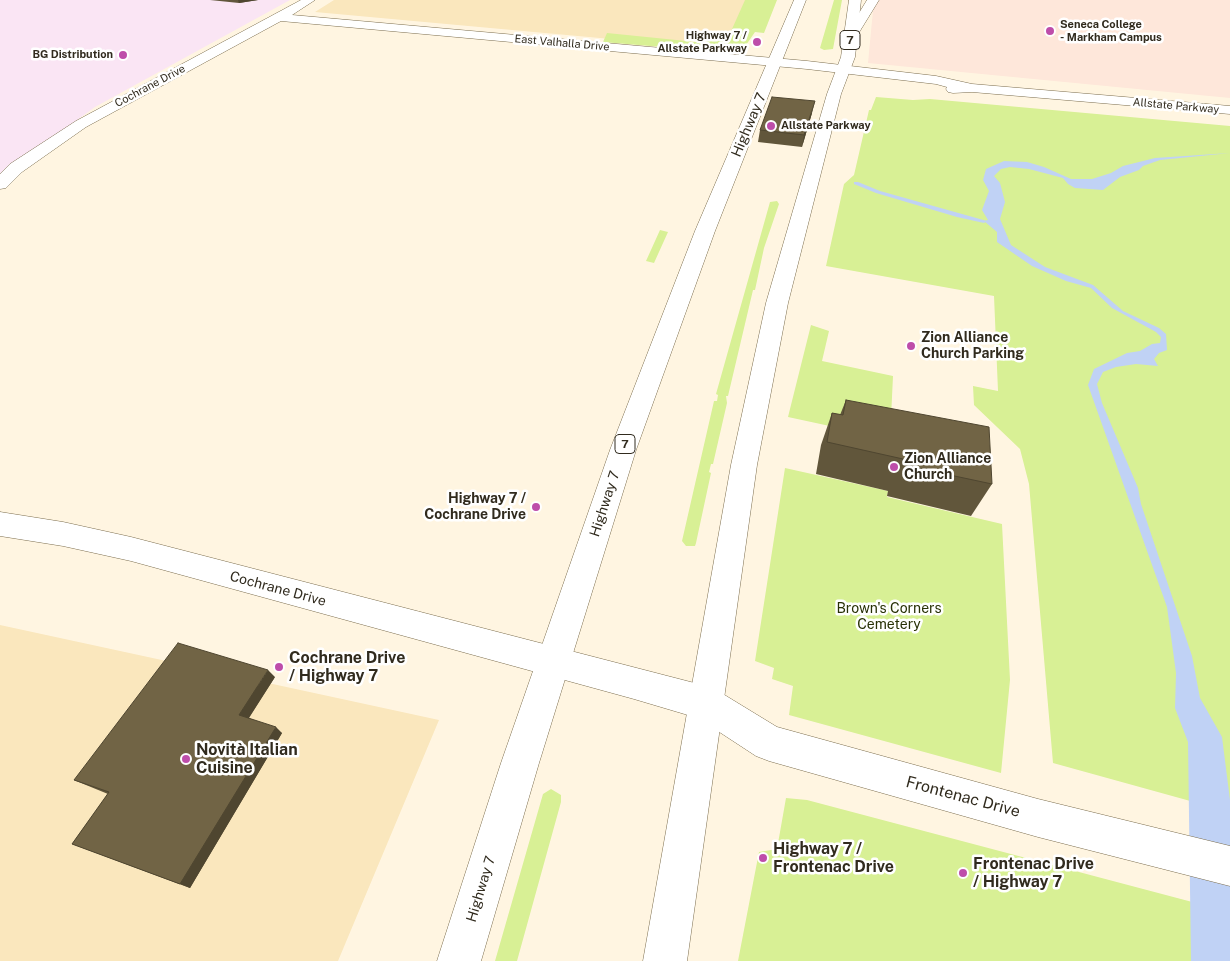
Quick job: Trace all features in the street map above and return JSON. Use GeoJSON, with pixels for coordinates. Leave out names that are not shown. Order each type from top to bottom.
{"type":"FeatureCollection","features":[{"type":"Feature","properties":{"kind":"main road","name":"Cochrane Drive"},"geometry":{"type":"LineString","coordinates":[[0,184],[16,168],[81,124],[309,0]]}},
{"type":"Feature","properties":{"kind":"main road","name":"Highway 7"},"geometry":{"type":"LineString","coordinates":[[459,961],[623,450],[705,231],[800,0]]}},
{"type":"Feature","properties":{"kind":"main road","name":"7"},"geometry":{"type":"LineString","coordinates":[[665,961],[744,464],[777,303],[842,74],[851,36],[855,0]]}},
{"type":"Feature","properties":{"kind":"main road"},"geometry":{"type":"LineString","coordinates":[[851,36],[873,0]]}},
{"type":"Feature","properties":{"kind":"main road","name":"East Valhalla Drive"},"geometry":{"type":"LineString","coordinates":[[279,17],[774,63]]}},
{"type":"Feature","properties":{"kind":"main road","name":"Allstate Parkway"},"geometry":{"type":"LineString","coordinates":[[774,63],[803,74],[842,74],[936,89],[972,88],[1230,110]]}},
{"type":"Feature","properties":{"kind":"main road","name":"Cochrane Drive"},"geometry":{"type":"LineString","coordinates":[[0,524],[63,534],[132,549],[706,703]]}},
{"type":"Feature","properties":{"kind":"main road","name":"Frontenac Drive"},"geometry":{"type":"LineString","coordinates":[[706,703],[769,743],[1038,818],[1230,866]]}},
{"type":"Feature","properties":{"kind":"shaded area"},"geometry":{"type":"Polygon","coordinates":[[[0,0],[290,0],[95,107],[0,176],[0,0]]]}},
{"type":"Feature","properties":{"kind":"shaded area"},"geometry":{"type":"Polygon","coordinates":[[[334,0],[765,0],[742,51],[315,12],[334,0]]]}},
{"type":"Feature","properties":{"kind":"shaded area","name":"Seneca College - Markham Campus"},"geometry":{"type":"Polygon","coordinates":[[[874,0],[1230,0],[1230,98],[868,63],[874,0]]]}},
{"type":"Feature","properties":{"kind":"shaded area"},"geometry":{"type":"Polygon","coordinates":[[[0,625],[439,720],[338,961],[0,961],[0,625]]]}},
{"type":"Feature","properties":{"kind":"green space"},"geometry":{"type":"Polygon","coordinates":[[[745,0],[777,0],[764,33],[755,32],[744,48],[736,47],[733,53],[603,42],[607,33],[706,43],[709,39],[728,38],[745,0]]]}},
{"type":"Feature","properties":{"kind":"green space"},"geometry":{"type":"Polygon","coordinates":[[[834,0],[842,0],[833,49],[824,50],[820,48],[834,0]]]}},
{"type":"Feature","properties":{"kind":"green space"},"geometry":{"type":"Polygon","coordinates":[[[876,97],[913,100],[930,99],[1230,126],[1230,812],[1053,763],[1029,484],[1020,449],[974,405],[973,386],[998,391],[994,296],[826,266],[844,184],[854,175],[869,110],[871,110],[876,97]]]}},
{"type":"Feature","properties":{"kind":"green space"},"geometry":{"type":"Polygon","coordinates":[[[777,201],[779,204],[764,248],[728,396],[726,396],[727,403],[713,464],[711,464],[709,472],[711,473],[696,543],[695,546],[686,546],[682,541],[714,401],[717,401],[718,395],[716,394],[770,202],[777,201]]]}},
{"type":"Feature","properties":{"kind":"green space"},"geometry":{"type":"Polygon","coordinates":[[[660,230],[668,232],[654,263],[646,261],[660,230]]]}},
{"type":"Feature","properties":{"kind":"green space"},"geometry":{"type":"Polygon","coordinates":[[[811,325],[829,331],[822,361],[893,376],[890,439],[788,417],[811,325]]]}},
{"type":"Feature","properties":{"kind":"green space","name":"Brown's Corners Cemetery"},"geometry":{"type":"Polygon","coordinates":[[[785,468],[888,491],[887,497],[1002,524],[1010,680],[1001,773],[789,715],[793,686],[772,679],[774,668],[755,661],[785,468]]]}},
{"type":"Feature","properties":{"kind":"green space"},"geometry":{"type":"Polygon","coordinates":[[[551,789],[561,795],[561,802],[517,961],[495,961],[543,794],[551,789]]]}},
{"type":"Feature","properties":{"kind":"green space"},"geometry":{"type":"Polygon","coordinates":[[[786,798],[807,800],[1230,912],[1230,961],[738,961],[759,852],[777,849],[786,798]]]}},
{"type":"Feature","properties":{"kind":"water"},"geometry":{"type":"Polygon","coordinates":[[[1230,153],[1160,160],[1120,177],[1103,190],[1075,188],[1063,178],[1029,169],[1010,167],[1001,169],[994,176],[1000,183],[1005,202],[1000,219],[1011,245],[1045,267],[1093,285],[1123,311],[1159,328],[1166,334],[1167,350],[1159,353],[1154,359],[1158,366],[1136,364],[1116,367],[1103,372],[1097,384],[1102,403],[1138,488],[1141,504],[1192,656],[1200,698],[1222,737],[1230,800],[1230,961],[1191,961],[1188,742],[1175,708],[1176,673],[1167,607],[1088,385],[1094,369],[1127,353],[1140,351],[1152,344],[1160,343],[1161,337],[1156,332],[1112,308],[1091,288],[1066,281],[1032,266],[997,242],[997,232],[984,221],[988,220],[982,210],[989,191],[983,180],[986,169],[1004,161],[1027,162],[1071,179],[1092,179],[1111,173],[1123,166],[1155,158],[1230,153]]]}},
{"type":"Feature","properties":{"kind":"building"},"geometry":{"type":"Polygon","coordinates":[[[772,97],[815,101],[804,135],[760,130],[772,97]]]}},
{"type":"Feature","properties":{"kind":"building"},"geometry":{"type":"Polygon","coordinates":[[[846,400],[989,427],[992,484],[903,465],[903,459],[827,442],[832,413],[843,415],[846,400]]]}},
{"type":"Feature","properties":{"kind":"building","name":"Novità Italian Cuisine"},"geometry":{"type":"Polygon","coordinates":[[[178,643],[268,670],[239,715],[276,727],[180,884],[72,844],[109,792],[74,780],[178,643]]]}},
{"type":"Feature","properties":{"kind":"waterway"},"geometry":{"type":"LineString","coordinates":[[856,183],[878,192],[959,216],[984,221]]}},
{"type":"Feature","properties":{"kind":"place","name":"Seneca College - Markham Campus"},"geometry":{"type":"Point","coordinates":[1050,31]}},
{"type":"Feature","properties":{"kind":"place","name":"Highway 7 / Allstate Parkway"},"geometry":{"type":"Point","coordinates":[757,42]}},
{"type":"Feature","properties":{"kind":"place","name":"BG Distribution"},"geometry":{"type":"Point","coordinates":[123,55]}},
{"type":"Feature","properties":{"kind":"place","name":"Allstate Parkway"},"geometry":{"type":"Point","coordinates":[771,126]}},
{"type":"Feature","properties":{"kind":"place","name":"Zion Alliance Church Parking"},"geometry":{"type":"Point","coordinates":[911,346]}},
{"type":"Feature","properties":{"kind":"place","name":"Zion Alliance Church"},"geometry":{"type":"Point","coordinates":[894,467]}},
{"type":"Feature","properties":{"kind":"place","name":"Highway 7 / Cochrane Drive"},"geometry":{"type":"Point","coordinates":[536,507]}},
{"type":"Feature","properties":{"kind":"place","name":"Cochrane Drive / Highway 7"},"geometry":{"type":"Point","coordinates":[279,667]}},
{"type":"Feature","properties":{"kind":"place","name":"Novità Italian Cuisine"},"geometry":{"type":"Point","coordinates":[186,759]}},
{"type":"Feature","properties":{"kind":"place","name":"Highway 7 / Frontenac Drive"},"geometry":{"type":"Point","coordinates":[763,858]}},
{"type":"Feature","properties":{"kind":"place","name":"Frontenac Drive / Highway 7"},"geometry":{"type":"Point","coordinates":[963,873]}}]}
